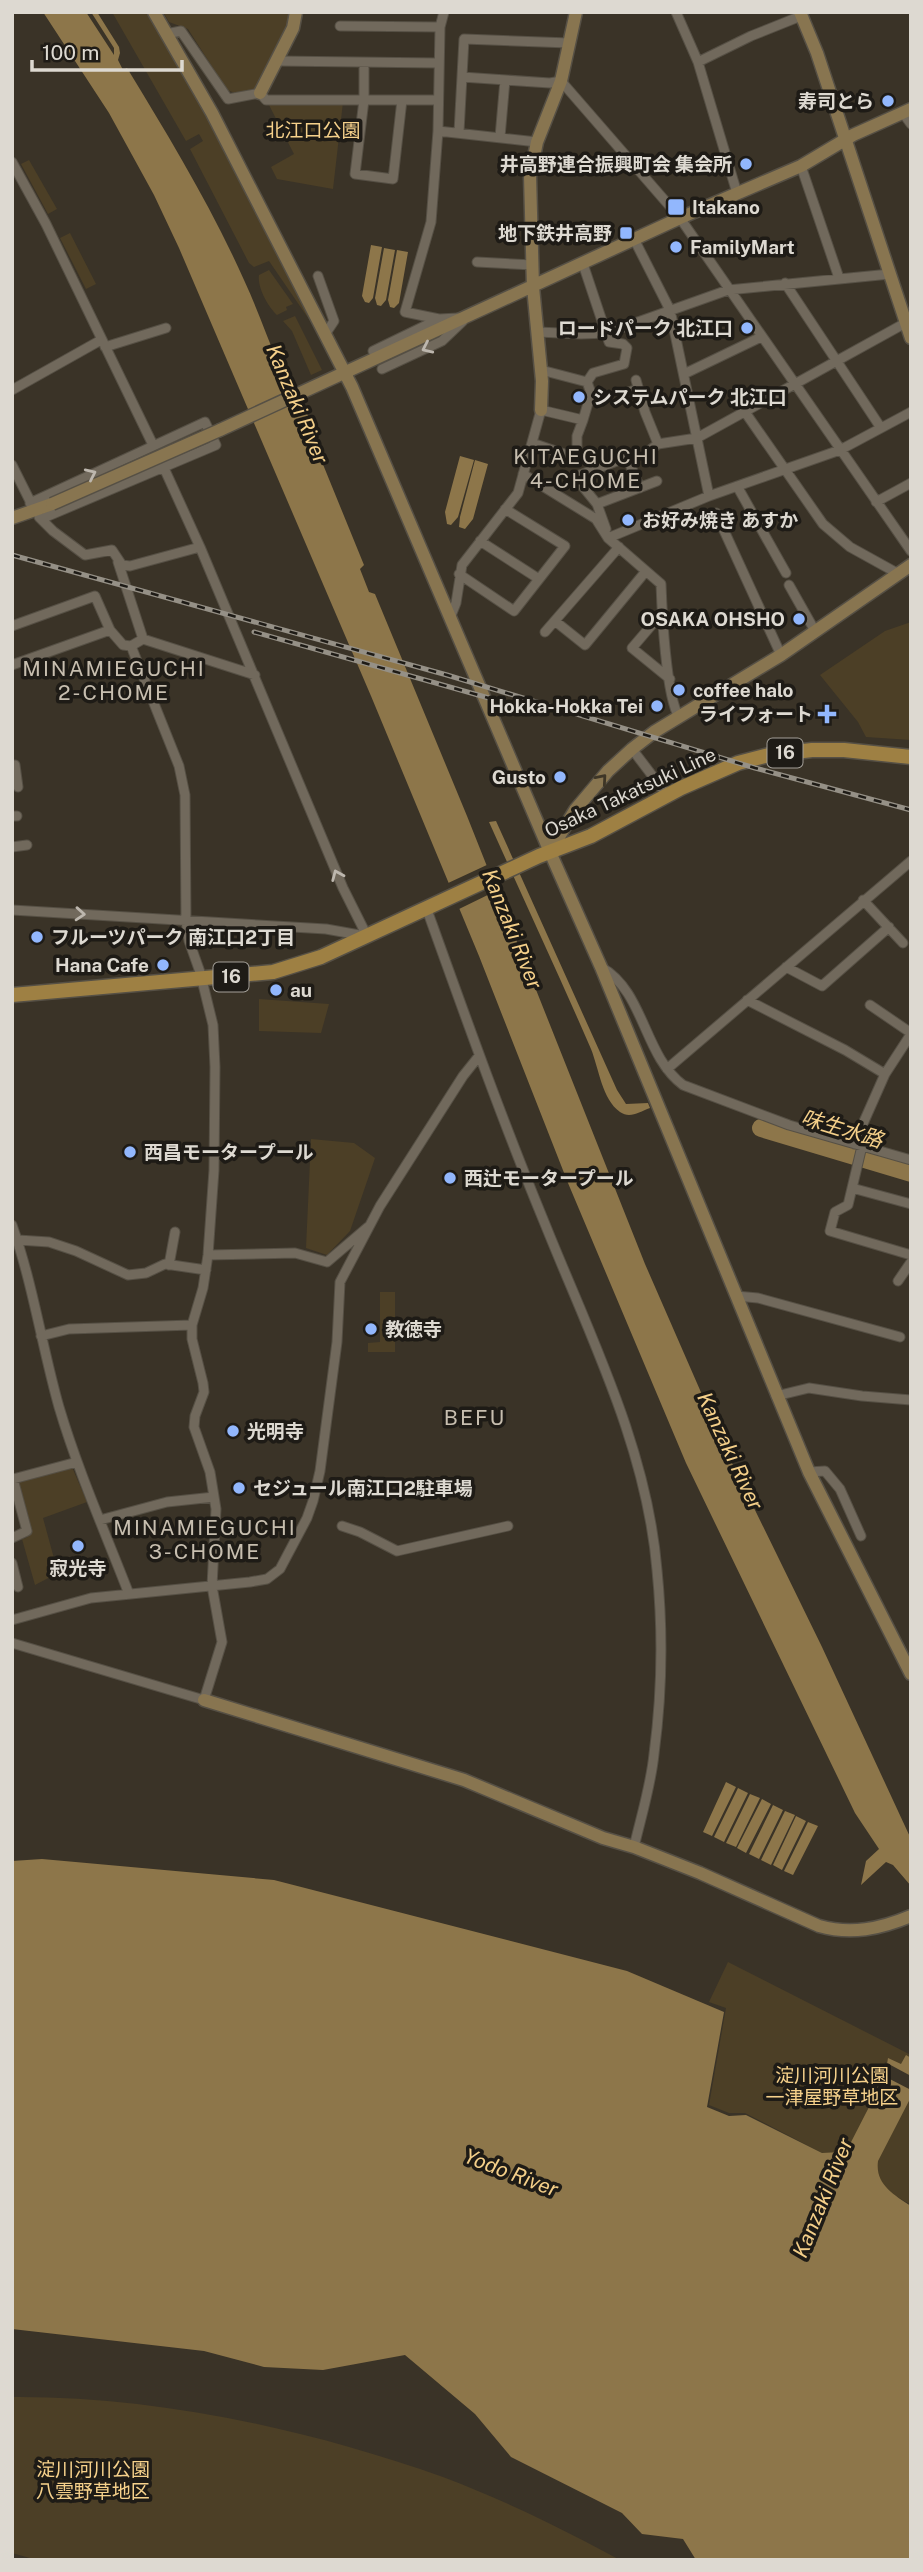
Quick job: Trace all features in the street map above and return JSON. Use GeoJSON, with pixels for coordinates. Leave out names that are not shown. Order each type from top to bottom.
{"type":"FeatureCollection","features":[{"type":"Feature","properties":{"kind":"main road","name":"Osaka Takatsuki Line"},"geometry":{"type":"LineString","coordinates":[[12,995],[273,972],[321,957],[544,854],[609,827],[667,795],[727,767],[780,754],[834,750],[911,757]]}},
{"type":"Feature","properties":{"kind":"street"},"geometry":{"type":"LineString","coordinates":[[154,12],[212,113],[326,333],[340,375],[450,618],[544,854],[601,967],[809,1472],[909,1667]]}},
{"type":"Feature","properties":{"kind":"street"},"geometry":{"type":"LineString","coordinates":[[260,93],[293,28],[296,12]]}},
{"type":"Feature","properties":{"kind":"street"},"geometry":{"type":"LineString","coordinates":[[444,12],[440,27],[438,131],[431,222],[405,312],[439,319],[466,318]]}},
{"type":"Feature","properties":{"kind":"street"},"geometry":{"type":"LineString","coordinates":[[450,618],[456,603],[462,565],[518,493],[541,410],[541,370],[533,288],[530,176],[537,142],[561,81],[576,12]]}},
{"type":"Feature","properties":{"kind":"street"},"geometry":{"type":"LineString","coordinates":[[676,12],[698,62],[737,193]]}},
{"type":"Feature","properties":{"kind":"street"},"geometry":{"type":"LineString","coordinates":[[698,62],[800,14],[817,53],[890,274],[909,321],[911,338]]}},
{"type":"Feature","properties":{"kind":"street"},"geometry":{"type":"LineString","coordinates":[[340,26],[440,27]]}},
{"type":"Feature","properties":{"kind":"street"},"geometry":{"type":"LineString","coordinates":[[166,34],[181,31],[228,99],[260,93]]}},
{"type":"Feature","properties":{"kind":"street"},"geometry":{"type":"LineString","coordinates":[[459,132],[464,39],[569,43]]}},
{"type":"Feature","properties":{"kind":"street"},"geometry":{"type":"LineString","coordinates":[[277,61],[438,63]]}},
{"type":"Feature","properties":{"kind":"street"},"geometry":{"type":"LineString","coordinates":[[364,64],[364,100],[355,174],[393,179],[402,100]]}},
{"type":"Feature","properties":{"kind":"street"},"geometry":{"type":"LineString","coordinates":[[462,77],[550,83],[561,81]]}},
{"type":"Feature","properties":{"kind":"street"},"geometry":{"type":"LineString","coordinates":[[500,137],[505,80]]}},
{"type":"Feature","properties":{"kind":"street"},"geometry":{"type":"LineString","coordinates":[[561,81],[680,218],[911,551]]}},
{"type":"Feature","properties":{"kind":"street"},"geometry":{"type":"LineString","coordinates":[[260,93],[266,100],[437,100]]}},
{"type":"Feature","properties":{"kind":"street"},"geometry":{"type":"LineString","coordinates":[[35,511],[533,288],[680,218],[801,166],[853,135],[907,111],[911,124]]}},
{"type":"Feature","properties":{"kind":"street"},"geometry":{"type":"LineString","coordinates":[[438,131],[537,142]]}},
{"type":"Feature","properties":{"kind":"street"},"geometry":{"type":"LineString","coordinates":[[12,162],[46,224],[153,446]]}},
{"type":"Feature","properties":{"kind":"street"},"geometry":{"type":"LineString","coordinates":[[801,166],[839,278]]}},
{"type":"Feature","properties":{"kind":"street"},"geometry":{"type":"LineString","coordinates":[[634,239],[670,310],[709,496]]}},
{"type":"Feature","properties":{"kind":"street"},"geometry":{"type":"LineString","coordinates":[[477,262],[533,265]]}},
{"type":"Feature","properties":{"kind":"street"},"geometry":{"type":"LineString","coordinates":[[583,264],[609,342],[623,344],[626,348],[624,364],[593,373],[587,382]]}},
{"type":"Feature","properties":{"kind":"street"},"geometry":{"type":"LineString","coordinates":[[538,332],[607,333],[729,290],[890,274]]}},
{"type":"Feature","properties":{"kind":"street"},"geometry":{"type":"LineString","coordinates":[[318,276],[334,321],[326,333]]}},
{"type":"Feature","properties":{"kind":"street"},"geometry":{"type":"LineString","coordinates":[[785,283],[881,428]]}},
{"type":"Feature","properties":{"kind":"street"},"geometry":{"type":"LineString","coordinates":[[382,369],[442,341],[466,318]]}},
{"type":"Feature","properties":{"kind":"street"},"geometry":{"type":"LineString","coordinates":[[373,351],[439,319]]}},
{"type":"Feature","properties":{"kind":"street"},"geometry":{"type":"LineString","coordinates":[[628,393],[637,385],[654,447],[697,438],[909,321]]}},
{"type":"Feature","properties":{"kind":"street"},"geometry":{"type":"LineString","coordinates":[[12,390],[103,343],[166,328]]}},
{"type":"Feature","properties":{"kind":"street"},"geometry":{"type":"LineString","coordinates":[[684,374],[761,337]]}},
{"type":"Feature","properties":{"kind":"street"},"geometry":{"type":"LineString","coordinates":[[541,370],[587,382]]}},
{"type":"Feature","properties":{"kind":"street"},"geometry":{"type":"LineString","coordinates":[[532,443],[574,452],[591,393],[587,382]]}},
{"type":"Feature","properties":{"kind":"street"},"geometry":{"type":"LineString","coordinates":[[541,410],[583,420]]}},
{"type":"Feature","properties":{"kind":"street"},"geometry":{"type":"LineString","coordinates":[[745,412],[823,524],[850,547],[897,573]]}},
{"type":"Feature","properties":{"kind":"street"},"geometry":{"type":"LineString","coordinates":[[608,538],[709,496],[839,450],[911,412]]}},
{"type":"Feature","properties":{"kind":"street"},"geometry":{"type":"LineString","coordinates":[[12,517],[35,511],[164,468],[216,445],[205,422],[153,446],[35,511]]}},
{"type":"Feature","properties":{"kind":"street"},"geometry":{"type":"LineString","coordinates":[[608,538],[597,504],[575,477],[627,457],[640,488]]}},
{"type":"Feature","properties":{"kind":"street"},"geometry":{"type":"LineString","coordinates":[[12,465],[35,511],[85,555],[112,550],[144,639]]}},
{"type":"Feature","properties":{"kind":"street"},"geometry":{"type":"LineString","coordinates":[[164,468],[200,547],[343,888],[367,936]]}},
{"type":"Feature","properties":{"kind":"street"},"geometry":{"type":"LineString","coordinates":[[523,474],[596,519],[608,538],[661,584],[674,709],[679,717]]}},
{"type":"Feature","properties":{"kind":"street"},"geometry":{"type":"LineString","coordinates":[[597,504],[657,481]]}},
{"type":"Feature","properties":{"kind":"street"},"geometry":{"type":"LineString","coordinates":[[876,502],[911,483]]}},
{"type":"Feature","properties":{"kind":"street"},"geometry":{"type":"LineString","coordinates":[[737,486],[786,573]]}},
{"type":"Feature","properties":{"kind":"street"},"geometry":{"type":"LineString","coordinates":[[459,574],[514,611],[565,547],[505,509]]}},
{"type":"Feature","properties":{"kind":"street"},"geometry":{"type":"LineString","coordinates":[[716,513],[781,655]]}},
{"type":"Feature","properties":{"kind":"street"},"geometry":{"type":"LineString","coordinates":[[480,541],[539,579]]}},
{"type":"Feature","properties":{"kind":"street"},"geometry":{"type":"LineString","coordinates":[[118,562],[130,566],[200,547]]}},
{"type":"Feature","properties":{"kind":"street"},"geometry":{"type":"LineString","coordinates":[[545,632],[619,547]]}},
{"type":"Feature","properties":{"kind":"street"},"geometry":{"type":"LineString","coordinates":[[544,854],[575,810],[608,771],[632,749],[654,732],[781,655],[911,565]]}},
{"type":"Feature","properties":{"kind":"street"},"geometry":{"type":"LineString","coordinates":[[555,621],[584,645],[646,571]]}},
{"type":"Feature","properties":{"kind":"street"},"geometry":{"type":"LineString","coordinates":[[789,586],[815,631]]}},
{"type":"Feature","properties":{"kind":"street"},"geometry":{"type":"LineString","coordinates":[[12,626],[95,596],[110,630],[123,645],[131,646],[144,639],[254,676]]}},
{"type":"Feature","properties":{"kind":"street"},"geometry":{"type":"LineString","coordinates":[[662,613],[632,648],[670,679]]}},
{"type":"Feature","properties":{"kind":"street"},"geometry":{"type":"LineString","coordinates":[[12,665],[110,630]]}},
{"type":"Feature","properties":{"kind":"street"},"geometry":{"type":"LineString","coordinates":[[131,646],[179,766],[185,794],[186,920],[189,941],[213,1025],[214,1170],[208,1255],[192,1325],[192,1339],[204,1392],[194,1427],[210,1472],[216,1508],[212,1586],[222,1642],[204,1700]]}},
{"type":"Feature","properties":{"kind":"street"},"geometry":{"type":"LineString","coordinates":[[632,749],[667,795]]}},
{"type":"Feature","properties":{"kind":"street"},"geometry":{"type":"LineString","coordinates":[[15,765],[14,777],[18,788]]}},
{"type":"Feature","properties":{"kind":"street"},"geometry":{"type":"LineString","coordinates":[[12,847],[27,845]]}},
{"type":"Feature","properties":{"kind":"street"},"geometry":{"type":"LineString","coordinates":[[667,1069],[911,861]]}},
{"type":"Feature","properties":{"kind":"street"},"geometry":{"type":"LineString","coordinates":[[863,901],[903,943]]}},
{"type":"Feature","properties":{"kind":"street"},"geometry":{"type":"LineString","coordinates":[[431,906],[479,1056],[534,1199],[620,1407],[645,1492],[657,1567],[660,1675],[654,1756],[634,1847]]}},
{"type":"Feature","properties":{"kind":"street"},"geometry":{"type":"LineString","coordinates":[[12,910],[326,929],[367,936]]}},
{"type":"Feature","properties":{"kind":"street"},"geometry":{"type":"LineString","coordinates":[[786,967],[822,986],[889,927]]}},
{"type":"Feature","properties":{"kind":"street"},"geometry":{"type":"LineString","coordinates":[[601,967],[614,974],[627,991],[667,1069],[678,1081],[695,1091],[789,1125],[911,1160]]}},
{"type":"Feature","properties":{"kind":"street"},"geometry":{"type":"LineString","coordinates":[[747,1000],[885,1074]]}},
{"type":"Feature","properties":{"kind":"street"},"geometry":{"type":"LineString","coordinates":[[870,1006],[909,1041],[885,1074],[858,1145],[857,1168],[848,1205],[835,1212],[830,1231],[911,1255]]}},
{"type":"Feature","properties":{"kind":"street"},"geometry":{"type":"LineString","coordinates":[[12,1620],[91,1598],[267,1579],[280,1569],[307,1518],[320,1471],[337,1342],[340,1282],[372,1223],[454,1090],[479,1056]]}},
{"type":"Feature","properties":{"kind":"street"},"geometry":{"type":"LineString","coordinates":[[852,1188],[911,1204]]}},
{"type":"Feature","properties":{"kind":"street"},"geometry":{"type":"LineString","coordinates":[[208,1255],[295,1252],[327,1262],[372,1223]]}},
{"type":"Feature","properties":{"kind":"street"},"geometry":{"type":"LineString","coordinates":[[12,1225],[27,1268],[41,1336],[77,1462],[130,1594]]}},
{"type":"Feature","properties":{"kind":"street"},"geometry":{"type":"LineString","coordinates":[[169,1265],[175,1232]]}},
{"type":"Feature","properties":{"kind":"street"},"geometry":{"type":"LineString","coordinates":[[18,1240],[49,1242],[76,1251],[128,1275],[169,1265],[206,1270]]}},
{"type":"Feature","properties":{"kind":"street"},"geometry":{"type":"LineString","coordinates":[[898,1281],[911,1262]]}},
{"type":"Feature","properties":{"kind":"street"},"geometry":{"type":"LineString","coordinates":[[736,1296],[758,1297],[900,1337]]}},
{"type":"Feature","properties":{"kind":"street"},"geometry":{"type":"LineString","coordinates":[[41,1336],[69,1329],[192,1325]]}},
{"type":"Feature","properties":{"kind":"street"},"geometry":{"type":"LineString","coordinates":[[776,1396],[809,1388],[911,1400]]}},
{"type":"Feature","properties":{"kind":"street"},"geometry":{"type":"LineString","coordinates":[[12,1538],[27,1531],[14,1491],[13,1479],[77,1462]]}},
{"type":"Feature","properties":{"kind":"street"},"geometry":{"type":"LineString","coordinates":[[809,1472],[825,1471],[840,1489],[861,1536]]}},
{"type":"Feature","properties":{"kind":"street"},"geometry":{"type":"LineString","coordinates":[[100,1520],[167,1502],[214,1497]]}},
{"type":"Feature","properties":{"kind":"street"},"geometry":{"type":"LineString","coordinates":[[342,1526],[397,1550],[508,1526]]}},
{"type":"Feature","properties":{"kind":"street"},"geometry":{"type":"LineString","coordinates":[[12,1563],[16,1581]]}},
{"type":"Feature","properties":{"kind":"street"},"geometry":{"type":"LineString","coordinates":[[12,1643],[464,1780],[603,1839],[634,1847],[743,1891],[819,1926],[834,1930],[864,1931],[909,1917]]}},
{"type":"Feature","properties":{"kind":"green space"},"geometry":{"type":"Polygon","coordinates":[[[112,12],[147,12],[207,116],[317,331],[269,261],[254,267],[249,263],[190,149],[203,141],[199,134],[186,141],[112,12]]]}},
{"type":"Feature","properties":{"kind":"green space"},"geometry":{"type":"Polygon","coordinates":[[[163,12],[291,12],[287,27],[259,88],[235,93],[227,90],[188,29],[169,22],[163,12]]]}},
{"type":"Feature","properties":{"kind":"green space","name":"北江口公園"},"geometry":{"type":"Polygon","coordinates":[[[343,102],[333,189],[277,179],[271,167],[294,154],[268,103],[343,102]]]}},
{"type":"Feature","properties":{"kind":"green space"},"geometry":{"type":"Polygon","coordinates":[[[29,160],[57,209],[48,214],[21,164],[29,160]]]}},
{"type":"Feature","properties":{"kind":"green space"},"geometry":{"type":"Polygon","coordinates":[[[70,233],[96,284],[86,289],[60,238],[70,233]]]}},
{"type":"Feature","properties":{"kind":"green space"},"geometry":{"type":"Polygon","coordinates":[[[269,270],[293,304],[277,315],[261,291],[259,275],[269,270]]]}},
{"type":"Feature","properties":{"kind":"green space"},"geometry":{"type":"Polygon","coordinates":[[[295,316],[322,370],[311,375],[292,331],[283,321],[295,316]]]}},
{"type":"Feature","properties":{"kind":"green space"},"geometry":{"type":"Polygon","coordinates":[[[911,622],[911,740],[866,737],[858,722],[820,675],[885,631],[911,622]]]}},
{"type":"Feature","properties":{"kind":"green space"},"geometry":{"type":"Polygon","coordinates":[[[259,999],[329,1004],[321,1033],[259,1031],[259,999]]]}},
{"type":"Feature","properties":{"kind":"green space"},"geometry":{"type":"Polygon","coordinates":[[[311,1139],[354,1143],[375,1158],[350,1231],[327,1255],[306,1248],[311,1139]]]}},
{"type":"Feature","properties":{"kind":"green space"},"geometry":{"type":"Polygon","coordinates":[[[380,1292],[395,1292],[395,1352],[368,1352],[368,1343],[380,1342],[380,1292]]]}},
{"type":"Feature","properties":{"kind":"green space"},"geometry":{"type":"Polygon","coordinates":[[[72,1467],[87,1502],[43,1518],[58,1573],[35,1585],[22,1539],[26,1538],[31,1528],[19,1482],[72,1467]]]}},
{"type":"Feature","properties":{"kind":"green space","name":"淀川河川公園 一津屋野草地区"},"geometry":{"type":"Polygon","coordinates":[[[728,1962],[911,2055],[911,2205],[822,2153],[745,2113],[729,2113],[709,2105],[726,2008],[709,2002],[728,1962]]]}},
{"type":"Feature","properties":{"kind":"green space","name":"淀川河川公園 八雲野草地区"},"geometry":{"type":"Polygon","coordinates":[[[12,2397],[67,2398],[176,2409],[285,2430],[339,2444],[466,2486],[577,2537],[620,2560],[37,2560],[12,2553],[12,2397]]]}},
{"type":"Feature","properties":{"kind":"water","name":"Kanzaki River"},"geometry":{"type":"Polygon","coordinates":[[[43,12],[86,12],[114,55],[114,48],[91,12],[97,12],[119,47],[118,60],[123,70],[127,68],[218,225],[279,365],[287,366],[364,565],[360,569],[369,592],[375,594],[467,816],[645,1264],[731,1461],[822,1647],[911,1839],[911,1886],[893,1865],[886,1862],[861,1885],[866,1861],[879,1849],[855,1813],[686,1463],[568,1183],[479,956],[371,696],[179,248],[154,195],[109,113],[43,12]]]}},
{"type":"Feature","properties":{"kind":"water"},"geometry":{"type":"Polygon","coordinates":[[[371,245],[382,247],[373,298],[369,303],[365,302],[362,296],[371,245]]]}},
{"type":"Feature","properties":{"kind":"water"},"geometry":{"type":"Polygon","coordinates":[[[384,248],[395,250],[386,300],[381,306],[377,305],[375,298],[384,248]]]}},
{"type":"Feature","properties":{"kind":"water"},"geometry":{"type":"Polygon","coordinates":[[[397,250],[408,252],[399,303],[394,308],[390,307],[388,300],[397,250]]]}},
{"type":"Feature","properties":{"kind":"water"},"geometry":{"type":"Polygon","coordinates":[[[460,456],[474,460],[458,517],[451,525],[447,524],[445,512],[460,456]]]}},
{"type":"Feature","properties":{"kind":"water"},"geometry":{"type":"Polygon","coordinates":[[[475,460],[488,464],[473,519],[465,529],[459,527],[460,517],[475,460]]]}},
{"type":"Feature","properties":{"kind":"water"},"geometry":{"type":"Polygon","coordinates":[[[496,821],[617,1090],[626,1104],[648,1103],[650,1108],[627,1115],[620,1112],[609,1099],[591,1049],[489,822],[496,821]]]}},
{"type":"Feature","properties":{"kind":"water"},"geometry":{"type":"Polygon","coordinates":[[[726,1782],[736,1787],[712,1836],[703,1832],[726,1782]]]}},
{"type":"Feature","properties":{"kind":"water"},"geometry":{"type":"Polygon","coordinates":[[[738,1788],[748,1793],[724,1842],[714,1837],[738,1788]]]}},
{"type":"Feature","properties":{"kind":"water"},"geometry":{"type":"Polygon","coordinates":[[[750,1794],[760,1798],[736,1847],[726,1843],[750,1794]]]}},
{"type":"Feature","properties":{"kind":"water"},"geometry":{"type":"Polygon","coordinates":[[[762,1799],[771,1804],[746,1853],[737,1848],[762,1799]]]}},
{"type":"Feature","properties":{"kind":"water"},"geometry":{"type":"Polygon","coordinates":[[[773,1805],[783,1810],[759,1859],[749,1854],[773,1805]]]}},
{"type":"Feature","properties":{"kind":"water"},"geometry":{"type":"Polygon","coordinates":[[[785,1811],[795,1815],[771,1865],[761,1860],[785,1811]]]}},
{"type":"Feature","properties":{"kind":"water"},"geometry":{"type":"Polygon","coordinates":[[[796,1816],[806,1821],[782,1870],[773,1865],[796,1816]]]}},
{"type":"Feature","properties":{"kind":"water"},"geometry":{"type":"Polygon","coordinates":[[[808,1822],[818,1826],[793,1875],[784,1871],[808,1822]]]}},
{"type":"Feature","properties":{"kind":"water"},"geometry":{"type":"Polygon","coordinates":[[[42,1859],[274,1880],[627,1971],[724,2012],[707,2107],[729,2116],[746,2115],[822,2153],[840,2152],[849,2146],[885,2076],[888,2058],[901,2064],[906,2055],[911,2058],[911,2097],[878,2161],[878,2169],[887,2188],[911,2206],[911,2560],[696,2560],[683,2539],[642,2534],[622,2513],[511,2457],[475,2414],[405,2355],[323,2370],[264,2367],[204,2351],[12,2329],[12,1861],[42,1859]]]}},
{"type":"Feature","properties":{"kind":"pier"},"geometry":{"type":"Polygon","coordinates":[[[489,864],[500,889],[457,910],[446,884],[489,864]]]}},
{"type":"Feature","properties":{"kind":"pier"},"geometry":{"type":"Polygon","coordinates":[[[885,2062],[911,2076],[911,2090],[882,2075],[885,2062]]]}},
{"type":"Feature","properties":{"kind":"waterway","name":"味生水路"},"geometry":{"type":"LineString","coordinates":[[761,1128],[911,1173]]}},
{"type":"Feature","properties":{"kind":"railway"},"geometry":{"type":"LineString","coordinates":[[12,555],[447,675],[755,768],[911,810]]}},
{"type":"Feature","properties":{"kind":"railway"},"geometry":{"type":"LineString","coordinates":[[254,632],[496,700]]}},
{"type":"Feature","properties":{"kind":"place","name":"寿司とら"},"geometry":{"type":"Point","coordinates":[888,101]}},
{"type":"Feature","properties":{"kind":"place","name":"井高野連合振興町会 集会所"},"geometry":{"type":"Point","coordinates":[746,164]}},
{"type":"Feature","properties":{"kind":"place","name":"Itakano"},"geometry":{"type":"Point","coordinates":[676,207]}},
{"type":"Feature","properties":{"kind":"place","name":"地下鉄井高野"},"geometry":{"type":"Point","coordinates":[626,233]}},
{"type":"Feature","properties":{"kind":"place","name":"FamilyMart"},"geometry":{"type":"Point","coordinates":[676,247]}},
{"type":"Feature","properties":{"kind":"place","name":"ロードパーク 北江口"},"geometry":{"type":"Point","coordinates":[747,328]}},
{"type":"Feature","properties":{"kind":"place","name":"システムパーク 北江口"},"geometry":{"type":"Point","coordinates":[579,397]}},
{"type":"Feature","properties":{"kind":"place","name":"お好み焼き あすか"},"geometry":{"type":"Point","coordinates":[628,520]}},
{"type":"Feature","properties":{"kind":"place","name":"OSAKA OHSHO"},"geometry":{"type":"Point","coordinates":[799,619]}},
{"type":"Feature","properties":{"kind":"place","name":"coffee halo"},"geometry":{"type":"Point","coordinates":[679,690]}},
{"type":"Feature","properties":{"kind":"place","name":"Hokka-Hokka Tei"},"geometry":{"type":"Point","coordinates":[657,706]}},
{"type":"Feature","properties":{"kind":"place","name":"ライフォート"},"geometry":{"type":"Point","coordinates":[827,714]}},
{"type":"Feature","properties":{"kind":"place","name":"Gusto"},"geometry":{"type":"Point","coordinates":[560,777]}},
{"type":"Feature","properties":{"kind":"place","name":"フルーツパーク 南江口2丁目"},"geometry":{"type":"Point","coordinates":[37,937]}},
{"type":"Feature","properties":{"kind":"place","name":"Hana Cafe"},"geometry":{"type":"Point","coordinates":[163,965]}},
{"type":"Feature","properties":{"kind":"place","name":"au"},"geometry":{"type":"Point","coordinates":[276,990]}},
{"type":"Feature","properties":{"kind":"place","name":"西昌モータープール"},"geometry":{"type":"Point","coordinates":[130,1152]}},
{"type":"Feature","properties":{"kind":"place","name":"西辻モータープール"},"geometry":{"type":"Point","coordinates":[450,1178]}},
{"type":"Feature","properties":{"kind":"place","name":"教徳寺"},"geometry":{"type":"Point","coordinates":[371,1329]}},
{"type":"Feature","properties":{"kind":"place","name":"光明寺"},"geometry":{"type":"Point","coordinates":[233,1431]}},
{"type":"Feature","properties":{"kind":"place","name":"セジュール南江口2駐車場"},"geometry":{"type":"Point","coordinates":[239,1488]}},
{"type":"Feature","properties":{"kind":"place","name":"寂光寺"},"geometry":{"type":"Point","coordinates":[78,1546]}},
{"type":"Feature","properties":{"kind":"district","name":"KITAEGUCHI 4-CHOME"},"geometry":{"type":"Point","coordinates":[586,469]}},
{"type":"Feature","properties":{"kind":"district","name":"MINAMIEGUCHI 2-CHOME"},"geometry":{"type":"Point","coordinates":[114,681]}},
{"type":"Feature","properties":{"kind":"district","name":"BEFU"},"geometry":{"type":"Point","coordinates":[475,1418]}},
{"type":"Feature","properties":{"kind":"district","name":"MINAMIEGUCHI 3-CHOME"},"geometry":{"type":"Point","coordinates":[205,1540]}},
{"type":"Feature","properties":{"kind":"water label","name":"Yodo River"},"geometry":{"type":"Point","coordinates":[511,2173]}}]}
